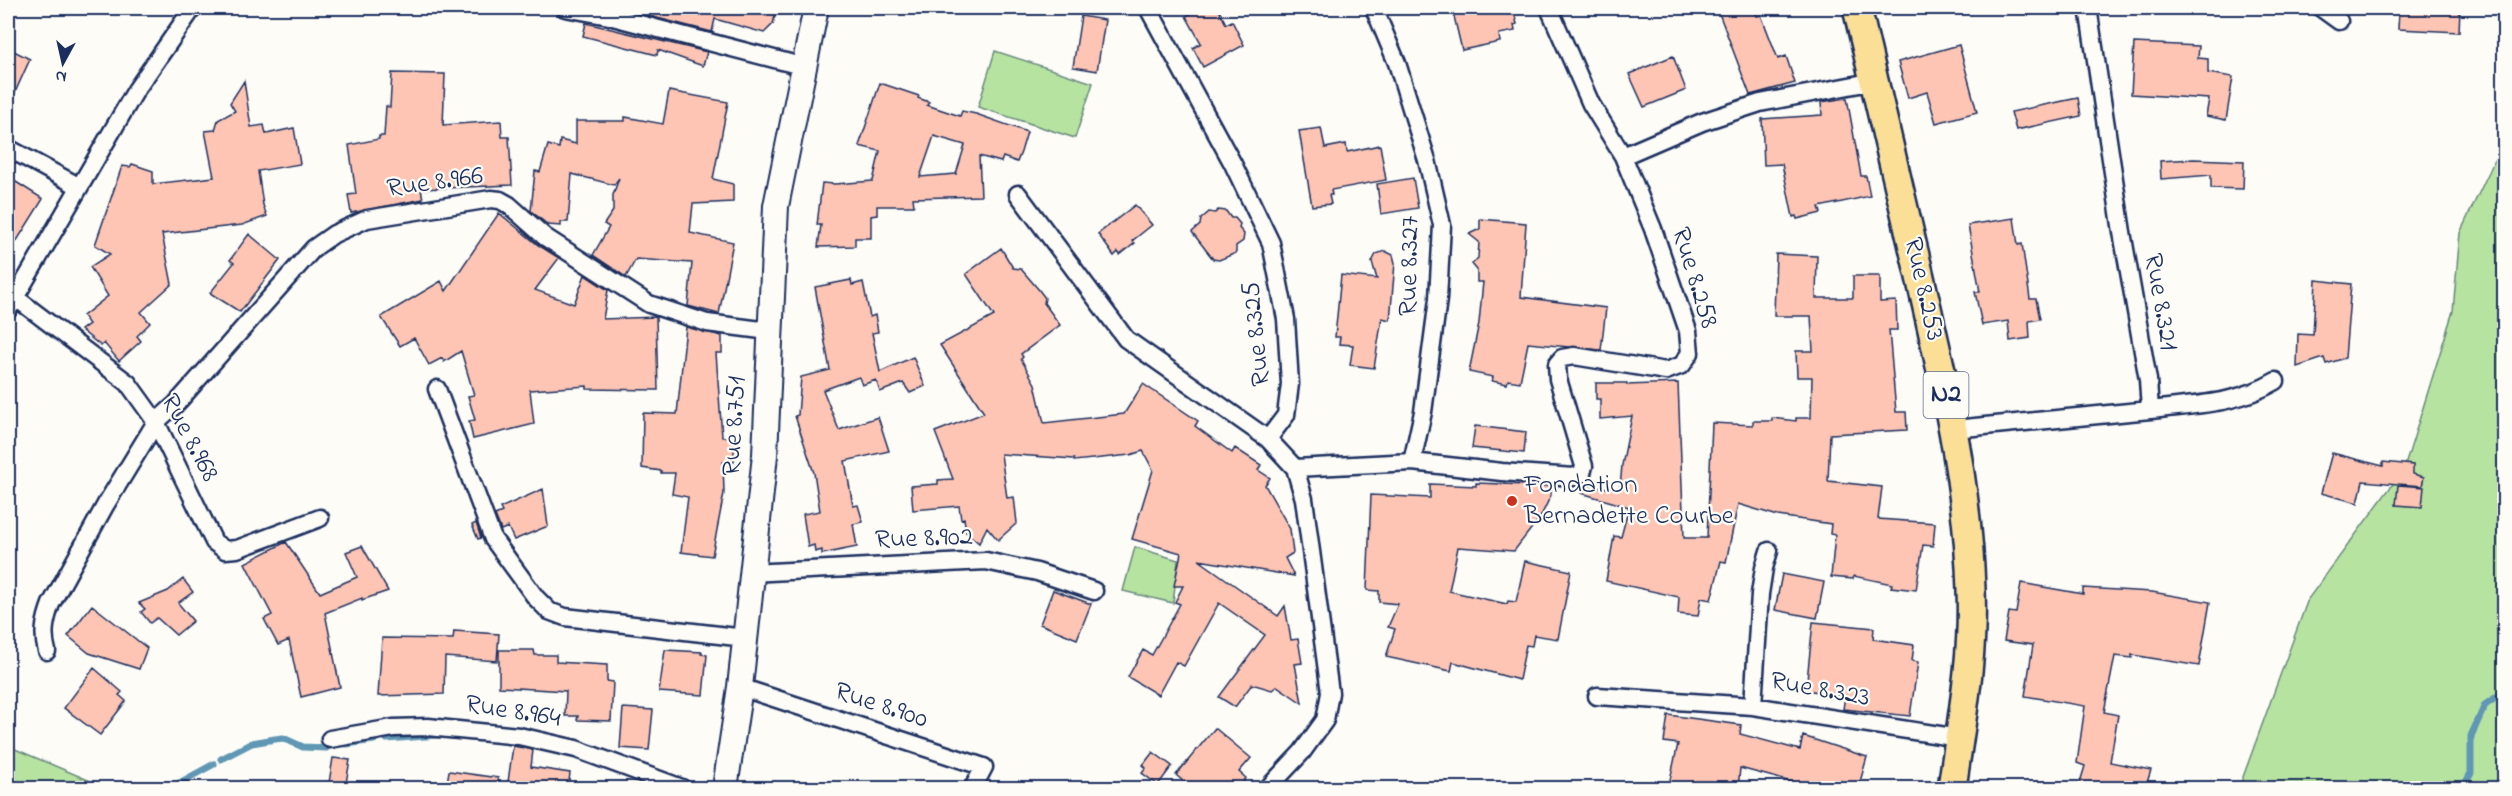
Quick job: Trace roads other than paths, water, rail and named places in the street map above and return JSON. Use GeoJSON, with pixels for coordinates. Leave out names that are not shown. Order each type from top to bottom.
{"type":"FeatureCollection","features":[{"type":"Feature","properties":{"kind":"highway","name":"Rue 8.253"},"geometry":{"type":"LineString","coordinates":[[1857,8],[1954,429],[1968,526],[1971,593],[1970,662],[1952,789]]}},
{"type":"Feature","properties":{"kind":"main road","name":"Rue 8.751"},"geometry":{"type":"LineString","coordinates":[[725,789],[740,687],[765,455],[776,206],[816,8]]}},
{"type":"Feature","properties":{"kind":"street"},"geometry":{"type":"LineString","coordinates":[[12,304],[78,186],[136,90],[193,8]]}},
{"type":"Feature","properties":{"kind":"street"},"geometry":{"type":"LineString","coordinates":[[565,8],[610,12],[805,68]]}},
{"type":"Feature","properties":{"kind":"street","name":"Rue 8.325"},"geometry":{"type":"LineString","coordinates":[[1148,8],[1233,164],[1271,243],[1286,319],[1290,384],[1286,415],[1268,439]]}},
{"type":"Feature","properties":{"kind":"street","name":"Rue 8.327"},"geometry":{"type":"LineString","coordinates":[[1374,8],[1397,63],[1427,160],[1442,225],[1438,299],[1423,412],[1412,462]]}},
{"type":"Feature","properties":{"kind":"street"},"geometry":{"type":"LineString","coordinates":[[1549,8],[1591,104],[1623,156],[1702,122],[1761,103],[1875,81]]}},
{"type":"Feature","properties":{"kind":"street","name":"Rue 8.321"},"geometry":{"type":"LineString","coordinates":[[2091,8],[2099,88],[2148,380],[2150,410]]}},
{"type":"Feature","properties":{"kind":"street"},"geometry":{"type":"LineString","coordinates":[[2321,8],[2339,21]]}},
{"type":"Feature","properties":{"kind":"street"},"geometry":{"type":"LineString","coordinates":[[8,148],[78,186]]}},
{"type":"Feature","properties":{"kind":"street","name":"Rue 8.258"},"geometry":{"type":"LineString","coordinates":[[1295,468],[1366,462],[1412,462],[1574,477],[1582,473],[1584,465],[1558,380],[1557,364],[1562,358],[1574,356],[1666,371],[1682,365],[1690,353],[1688,331],[1653,229],[1623,156]]}},
{"type":"Feature","properties":{"kind":"street"},"geometry":{"type":"LineString","coordinates":[[1018,194],[1126,339],[1268,439],[1295,468],[1304,499],[1329,693],[1325,720],[1302,752],[1268,789]]}},
{"type":"Feature","properties":{"kind":"street","name":"Rue 8.966"},"geometry":{"type":"LineString","coordinates":[[47,651],[44,640],[45,621],[51,604],[106,504],[156,422],[176,404],[314,248],[334,234],[367,219],[480,201],[500,200],[509,205],[545,237],[648,304],[707,322],[770,331]]}},
{"type":"Feature","properties":{"kind":"street","name":"Rue 8.968"},"geometry":{"type":"LineString","coordinates":[[12,304],[122,378],[156,422],[214,542],[225,550],[237,549],[320,518]]}},
{"type":"Feature","properties":{"kind":"street"},"geometry":{"type":"LineString","coordinates":[[1954,429],[2236,400],[2276,381]]}},
{"type":"Feature","properties":{"kind":"street"},"geometry":{"type":"LineString","coordinates":[[437,389],[493,539],[536,598],[549,611],[565,617],[745,638]]}},
{"type":"Feature","properties":{"kind":"street","name":"Rue 8.323"},"geometry":{"type":"LineString","coordinates":[[1769,551],[1760,594],[1754,706],[1959,738]]}},
{"type":"Feature","properties":{"kind":"street","name":"Rue 8.902"},"geometry":{"type":"LineString","coordinates":[[752,573],[986,561],[1037,572],[1094,591]]}},
{"type":"Feature","properties":{"kind":"street","name":"Rue 8.900"},"geometry":{"type":"LineString","coordinates":[[740,687],[984,767],[973,789]]}},
{"type":"Feature","properties":{"kind":"street"},"geometry":{"type":"LineString","coordinates":[[1597,696],[1754,706]]}},
{"type":"Feature","properties":{"kind":"street","name":"Rue 8.964"},"geometry":{"type":"LineString","coordinates":[[330,739],[393,728],[428,727],[519,736],[576,749],[682,789]]}},
{"type":"Feature","properties":{"kind":"waterway"},"geometry":{"type":"LineString","coordinates":[[2463,788],[2471,773],[2471,736],[2485,705],[2504,692]]}},
{"type":"Feature","properties":{"kind":"waterway"},"geometry":{"type":"LineString","coordinates":[[387,739],[438,735]]}},
{"type":"Feature","properties":{"kind":"waterway"},"geometry":{"type":"LineString","coordinates":[[221,759],[252,743],[283,738],[303,747],[326,748]]}},
{"type":"Feature","properties":{"kind":"waterway"},"geometry":{"type":"LineString","coordinates":[[347,744],[374,740]]}},
{"type":"Feature","properties":{"kind":"waterway"},"geometry":{"type":"LineString","coordinates":[[170,788],[214,764]]}},
{"type":"Feature","properties":{"kind":"place","name":"Fondation Bernadette Courbe"},"geometry":{"type":"Point","coordinates":[1512,501]}}]}
